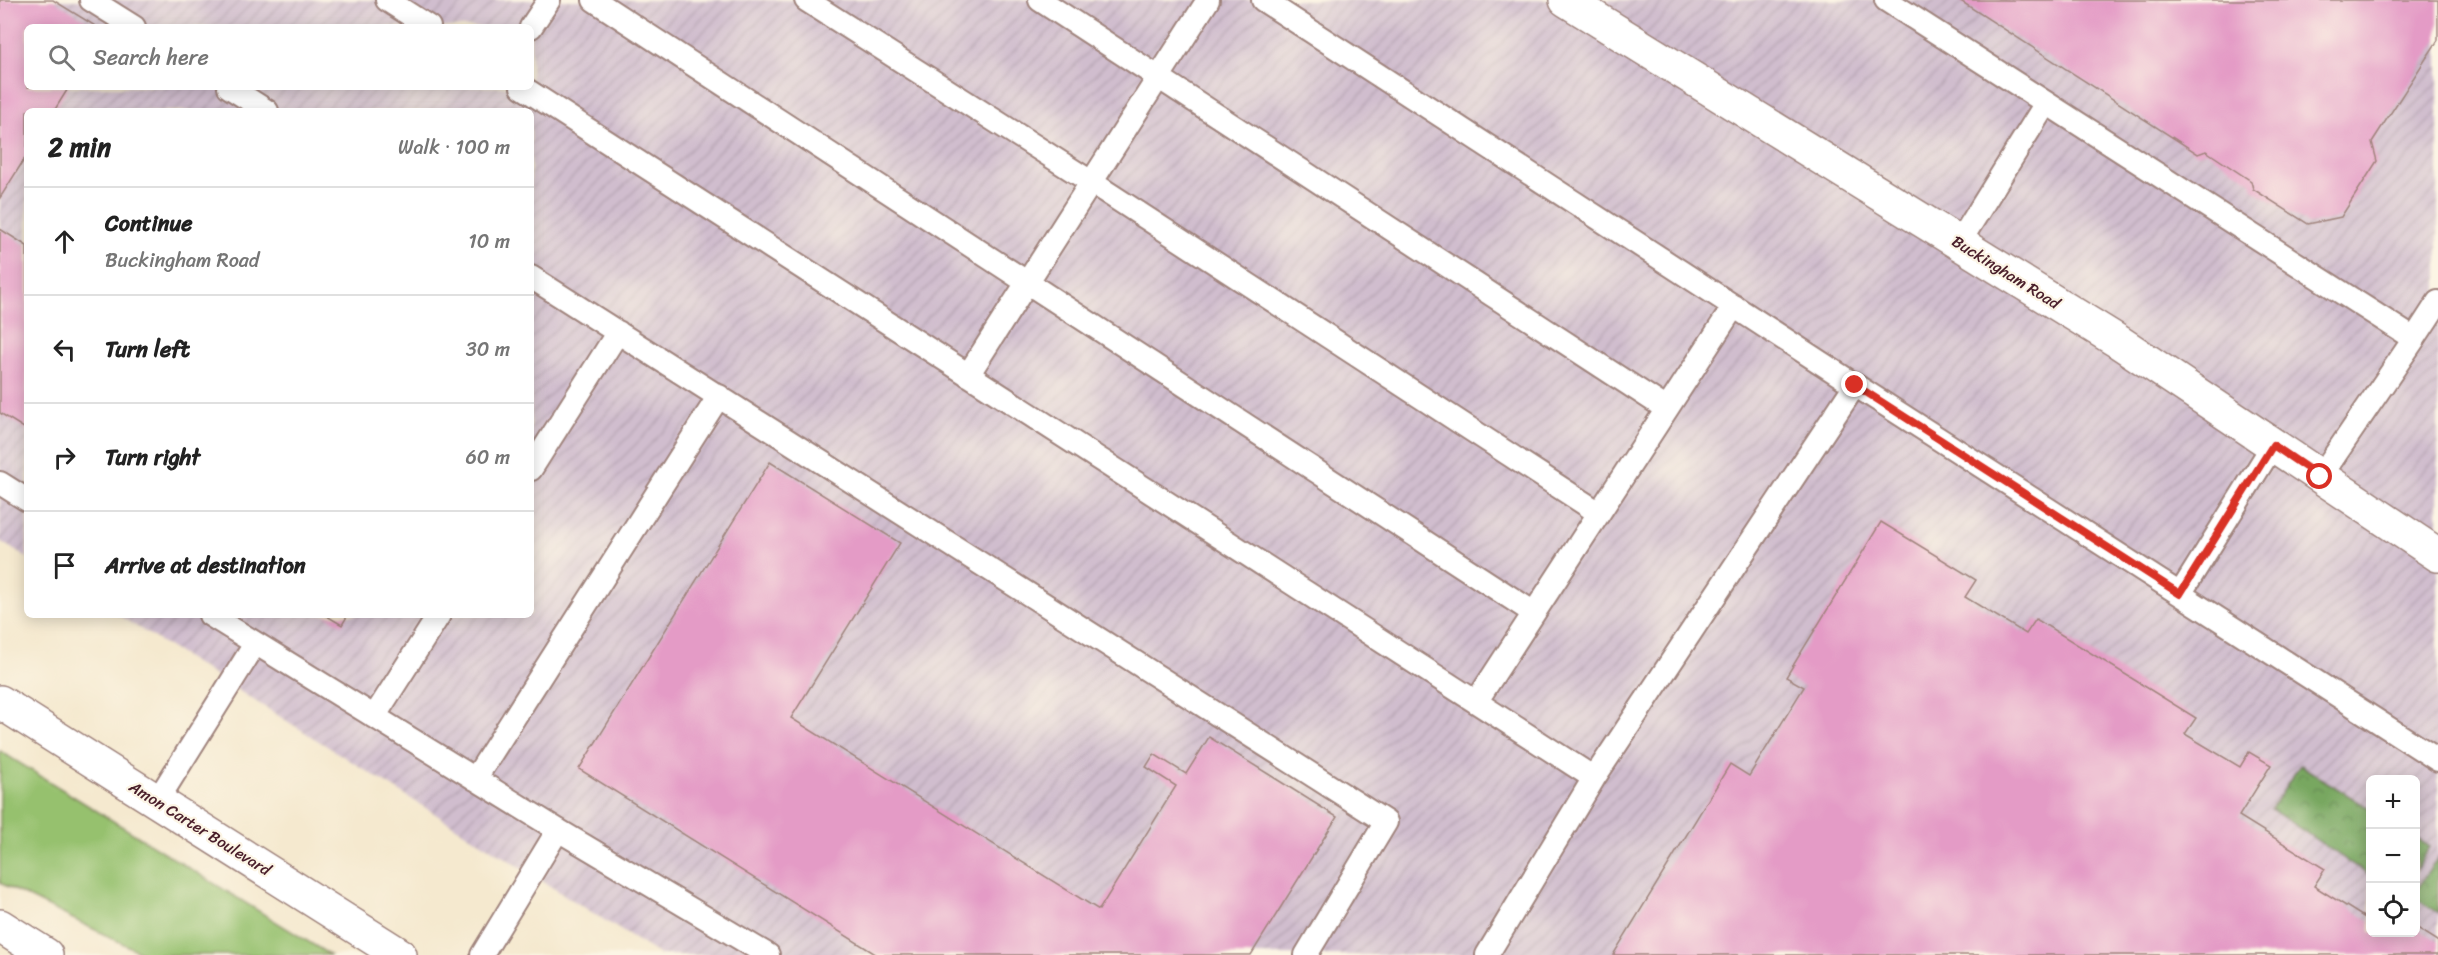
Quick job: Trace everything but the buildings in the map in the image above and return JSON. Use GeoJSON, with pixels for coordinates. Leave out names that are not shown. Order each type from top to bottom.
{"type":"FeatureCollection","features":[{"type":"Feature","properties":{"kind":"street","name":"Buckingham Road"},"geometry":{"type":"LineString","coordinates":[[1566,0],[2119,342],[2438,555]]}},
{"type":"Feature","properties":{"kind":"street","name":"Amon Carter Boulevard"},"geometry":{"type":"LineString","coordinates":[[0,702],[400,955]]}},
{"type":"Feature","properties":{"kind":"street"},"geometry":{"type":"LineString","coordinates":[[0,926],[46,955]]}},
{"type":"Feature","properties":{"kind":"lane"},"geometry":{"type":"LineString","coordinates":[[91,0],[129,24]]}},
{"type":"Feature","properties":{"kind":"lane"},"geometry":{"type":"LineString","coordinates":[[387,0],[424,24]]}},
{"type":"Feature","properties":{"kind":"lane"},"geometry":{"type":"LineString","coordinates":[[533,24],[549,0]]}},
{"type":"Feature","properties":{"kind":"lane"},"geometry":{"type":"LineString","coordinates":[[594,0],[1534,612]]}},
{"type":"Feature","properties":{"kind":"lane"},"geometry":{"type":"LineString","coordinates":[[806,0],[1091,182],[1599,513]]}},
{"type":"Feature","properties":{"kind":"lane"},"geometry":{"type":"LineString","coordinates":[[1040,0],[1667,409]]}},
{"type":"Feature","properties":{"kind":"lane"},"geometry":{"type":"LineString","coordinates":[[968,375],[1208,0]]}},
{"type":"Feature","properties":{"kind":"lane"},"geometry":{"type":"LineString","coordinates":[[1263,0],[2438,760]]}},
{"type":"Feature","properties":{"kind":"lane"},"geometry":{"type":"LineString","coordinates":[[1886,0],[2414,339]]}},
{"type":"Feature","properties":{"kind":"lane"},"geometry":{"type":"LineString","coordinates":[[234,90],[262,108]]}},
{"type":"Feature","properties":{"kind":"lane"},"geometry":{"type":"LineString","coordinates":[[527,90],[1594,778]]}},
{"type":"Feature","properties":{"kind":"lane"},"geometry":{"type":"LineString","coordinates":[[1959,243],[2046,103]]}},
{"type":"Feature","properties":{"kind":"lane"},"geometry":{"type":"LineString","coordinates":[[534,279],[1386,822],[1306,955]]}},
{"type":"Feature","properties":{"kind":"lane"},"geometry":{"type":"LineString","coordinates":[[2320,477],[2438,302]]}},
{"type":"Feature","properties":{"kind":"lane"},"geometry":{"type":"LineString","coordinates":[[1476,702],[1734,306]]}},
{"type":"Feature","properties":{"kind":"lane"},"geometry":{"type":"LineString","coordinates":[[534,465],[618,332]]}},
{"type":"Feature","properties":{"kind":"lane"},"geometry":{"type":"LineString","coordinates":[[1487,955],[1594,778],[1855,385]]}},
{"type":"Feature","properties":{"kind":"lane"},"geometry":{"type":"LineString","coordinates":[[475,779],[719,396]]}},
{"type":"Feature","properties":{"kind":"lane"},"geometry":{"type":"LineString","coordinates":[[2180,594],[2273,445]]}},
{"type":"Feature","properties":{"kind":"lane"},"geometry":{"type":"LineString","coordinates":[[0,483],[24,498]]}},
{"type":"Feature","properties":{"kind":"lane"},"geometry":{"type":"LineString","coordinates":[[215,618],[558,830],[768,955]]}},
{"type":"Feature","properties":{"kind":"lane"},"geometry":{"type":"LineString","coordinates":[[374,717],[437,618]]}},
{"type":"Feature","properties":{"kind":"lane"},"geometry":{"type":"LineString","coordinates":[[157,801],[255,644]]}},
{"type":"Feature","properties":{"kind":"lane"},"geometry":{"type":"LineString","coordinates":[[482,955],[558,830]]}},
{"type":"Feature","properties":{"kind":"shaded area"},"geometry":{"type":"Polygon","coordinates":[[[0,0],[2438,0],[2438,955],[660,955],[123,618],[534,618],[534,108],[24,108],[24,556],[0,541],[0,0]]]}},
{"type":"Feature","properties":{"kind":"green space"},"geometry":{"type":"Polygon","coordinates":[[[0,751],[330,955],[146,955],[0,883],[0,751]]]}},
{"type":"Feature","properties":{"kind":"green space"},"geometry":{"type":"Polygon","coordinates":[[[2300,765],[2366,806],[2366,873],[2271,809],[2300,765]]]}},
{"type":"Feature","properties":{"kind":"green space"},"geometry":{"type":"Polygon","coordinates":[[[2420,841],[2430,847],[2420,863],[2420,841]]]}},
{"type":"Feature","properties":{"kind":"green space"},"geometry":{"type":"Polygon","coordinates":[[[2438,857],[2438,913],[2420,902],[2420,885],[2438,857]]]}},
{"type":"Feature","properties":{"kind":"route"},"geometry":{"type":"LineString","coordinates":[[1855,385],[2180,594],[2273,445],[2320,477]]}}]}
